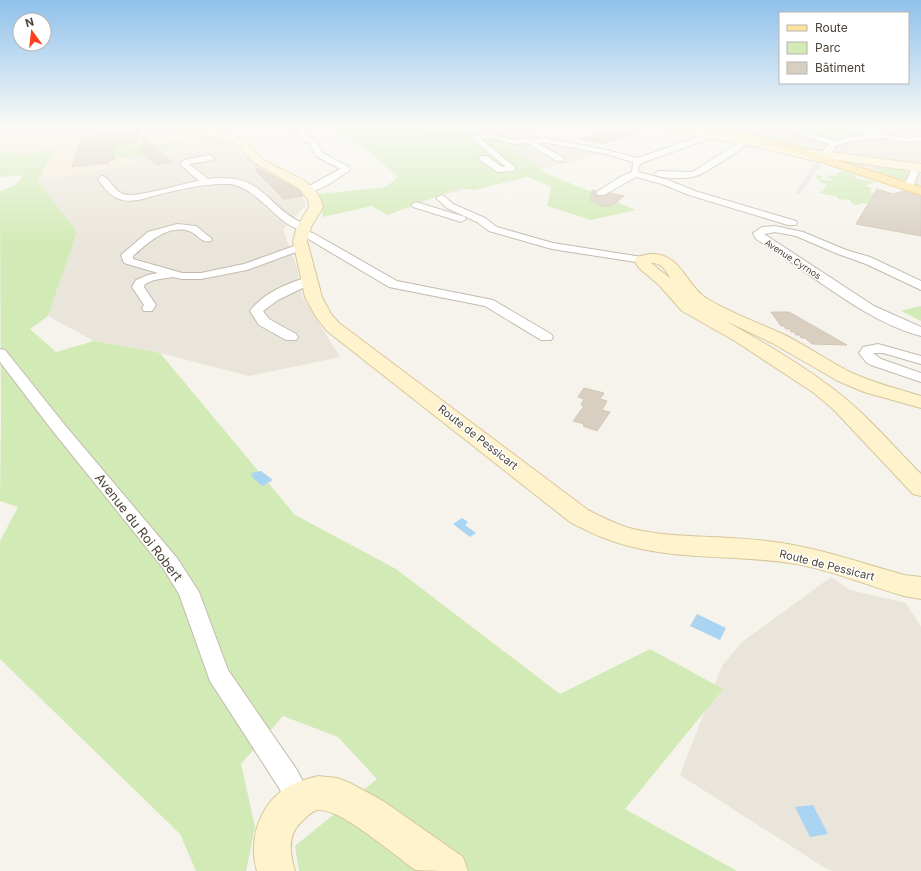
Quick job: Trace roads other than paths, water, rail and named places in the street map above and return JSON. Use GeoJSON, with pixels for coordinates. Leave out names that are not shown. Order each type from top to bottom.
{"type":"FeatureCollection","features":[{"type":"Feature","properties":{"kind":"main road"},"geometry":{"type":"LineString","coordinates":[[845,166],[921,191]]}},
{"type":"Feature","properties":{"kind":"street"},"geometry":{"type":"LineString","coordinates":[[186,166],[206,182]]}},
{"type":"Feature","properties":{"kind":"street"},"geometry":{"type":"LineString","coordinates":[[207,239],[192,228],[177,227],[152,234],[127,255],[128,261],[176,275],[201,276],[248,267],[294,248],[302,236],[316,207],[316,204],[307,190],[300,183],[267,166]]}},
{"type":"Feature","properties":{"kind":"street"},"geometry":{"type":"LineString","coordinates":[[307,190],[320,185],[346,169],[340,166]]}},
{"type":"Feature","properties":{"kind":"street"},"geometry":{"type":"LineString","coordinates":[[494,166],[500,170],[511,169],[512,167],[510,166]]}},
{"type":"Feature","properties":{"kind":"street"},"geometry":{"type":"LineString","coordinates":[[635,174],[636,166]]}},
{"type":"Feature","properties":{"kind":"street"},"geometry":{"type":"LineString","coordinates":[[600,193],[625,178],[635,174],[684,176],[694,174],[709,166]]}},
{"type":"Feature","properties":{"kind":"street"},"geometry":{"type":"LineString","coordinates":[[897,166],[918,168],[908,187]]}},
{"type":"Feature","properties":{"kind":"street"},"geometry":{"type":"LineString","coordinates":[[635,174],[665,182],[692,193],[792,223]]}},
{"type":"Feature","properties":{"kind":"street"},"geometry":{"type":"LineString","coordinates":[[102,178],[119,196],[123,197],[141,196],[206,182],[219,181],[246,184],[293,224],[302,236]]}},
{"type":"Feature","properties":{"kind":"street"},"geometry":{"type":"LineString","coordinates":[[441,198],[450,206],[481,220],[493,229]]}},
{"type":"Feature","properties":{"kind":"street"},"geometry":{"type":"LineString","coordinates":[[416,205],[552,246],[642,260],[654,258],[665,262],[670,264],[688,292],[702,303],[772,336],[832,370],[872,388],[921,402]]}},
{"type":"Feature","properties":{"kind":"street","name":"Avenue Cyrnos"},"geometry":{"type":"LineString","coordinates":[[921,286],[876,264],[799,234],[770,229],[762,230],[758,233],[760,237],[793,256],[877,314],[897,324],[921,332]]}},
{"type":"Feature","properties":{"kind":"street"},"geometry":{"type":"LineString","coordinates":[[302,236],[309,235],[394,284],[489,303],[546,337]]}},
{"type":"Feature","properties":{"kind":"street","name":"Route de Pessicart"},"geometry":{"type":"LineString","coordinates":[[302,236],[309,281],[317,308],[333,327],[579,516],[594,525],[631,539],[658,544],[745,549],[791,554],[921,588]]}},
{"type":"Feature","properties":{"kind":"street"},"geometry":{"type":"LineString","coordinates":[[642,260],[644,265],[665,282],[688,307],[741,337],[821,389],[840,405],[921,488]]}},
{"type":"Feature","properties":{"kind":"street"},"geometry":{"type":"LineString","coordinates":[[138,287],[140,282],[152,277],[176,275]]}},
{"type":"Feature","properties":{"kind":"street"},"geometry":{"type":"LineString","coordinates":[[291,337],[264,322],[256,311],[261,305],[275,296],[309,281]]}},
{"type":"Feature","properties":{"kind":"street"},"geometry":{"type":"LineString","coordinates":[[138,287],[186,284]]}},
{"type":"Feature","properties":{"kind":"street"},"geometry":{"type":"LineString","coordinates":[[138,287],[150,305],[148,308]]}},
{"type":"Feature","properties":{"kind":"street"},"geometry":{"type":"LineString","coordinates":[[921,360],[878,348],[868,350],[866,353],[870,359],[876,362],[921,378]]}},
{"type":"Feature","properties":{"kind":"street","name":"Avenue du Roi Robert"},"geometry":{"type":"LineString","coordinates":[[0,353],[58,427],[170,563],[189,592],[218,674],[288,779],[299,800]]}},
{"type":"Feature","properties":{"kind":"street"},"geometry":{"type":"LineString","coordinates":[[276,871],[272,858],[272,842],[276,828],[284,814],[299,800],[318,792],[338,795],[370,814],[449,871]]}},
{"type":"Feature","properties":{"kind":"water"},"geometry":{"type":"Polygon","coordinates":[[[261,471],[273,480],[262,486],[251,476],[253,475],[251,473],[261,471]]]}},
{"type":"Feature","properties":{"kind":"water"},"geometry":{"type":"Polygon","coordinates":[[[462,518],[468,522],[465,525],[476,533],[470,537],[453,524],[462,518]]]}},
{"type":"Feature","properties":{"kind":"water"},"geometry":{"type":"Polygon","coordinates":[[[697,614],[726,628],[720,640],[690,626],[697,614]]]}},
{"type":"Feature","properties":{"kind":"water"},"geometry":{"type":"Polygon","coordinates":[[[813,805],[828,834],[810,837],[795,807],[813,805]]]}}]}
